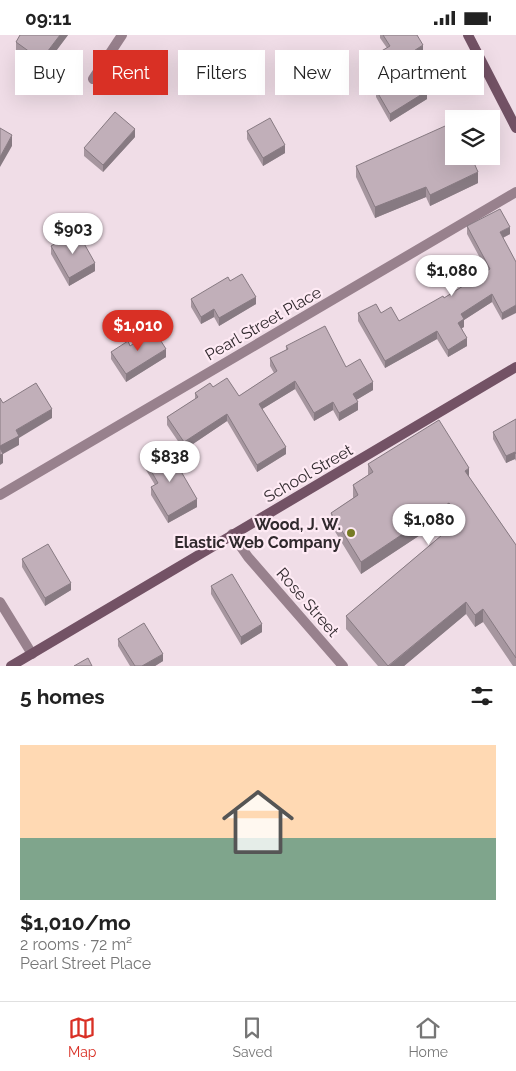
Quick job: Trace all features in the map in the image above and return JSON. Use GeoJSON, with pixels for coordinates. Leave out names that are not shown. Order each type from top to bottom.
{"type":"FeatureCollection","features":[{"type":"Feature","properties":{"kind":"street"},"geometry":{"type":"LineString","coordinates":[[112,50],[122,35]]}},
{"type":"Feature","properties":{"kind":"street"},"geometry":{"type":"LineString","coordinates":[[468,35],[516,128]]}},
{"type":"Feature","properties":{"kind":"street","name":"Pearl Street Place"},"geometry":{"type":"LineString","coordinates":[[0,495],[516,192]]}},
{"type":"Feature","properties":{"kind":"street","name":"School Street"},"geometry":{"type":"LineString","coordinates":[[11,666],[516,367]]}},
{"type":"Feature","properties":{"kind":"street","name":"Rose Street"},"geometry":{"type":"LineString","coordinates":[[232,534],[248,557],[343,666]]}},
{"type":"Feature","properties":{"kind":"street"},"geometry":{"type":"LineString","coordinates":[[0,603],[32,654]]}},
{"type":"Feature","properties":{"kind":"building"},"geometry":{"type":"Polygon","coordinates":[[[20,35],[60,35],[49,50],[27,50],[16,42],[20,35]]]}},
{"type":"Feature","properties":{"kind":"building"},"geometry":{"type":"Polygon","coordinates":[[[383,35],[417,35],[423,45],[415,50],[383,50],[390,46],[383,35]]]}},
{"type":"Feature","properties":{"kind":"building"},"geometry":{"type":"Polygon","coordinates":[[[379,95],[421,95],[390,114],[379,95]]]}},
{"type":"Feature","properties":{"kind":"building"},"geometry":{"type":"Polygon","coordinates":[[[115,112],[135,129],[103,165],[84,148],[115,112]]]}},
{"type":"Feature","properties":{"kind":"building"},"geometry":{"type":"Polygon","coordinates":[[[270,118],[285,145],[263,158],[247,131],[270,118]]]}},
{"type":"Feature","properties":{"kind":"building"},"geometry":{"type":"Polygon","coordinates":[[[445,126],[445,165],[475,165],[478,172],[430,195],[426,187],[375,207],[356,166],[445,126]]]}},
{"type":"Feature","properties":{"kind":"building"},"geometry":{"type":"Polygon","coordinates":[[[0,128],[12,135],[0,157],[0,128]]]}},
{"type":"Feature","properties":{"kind":"building"},"geometry":{"type":"Polygon","coordinates":[[[500,209],[510,227],[500,232],[516,262],[516,305],[502,313],[492,294],[461,314],[464,319],[458,323],[467,338],[448,350],[437,331],[385,361],[358,313],[376,304],[381,313],[391,307],[399,321],[443,296],[444,298],[490,269],[467,226],[500,209]]]}},
{"type":"Feature","properties":{"kind":"building"},"geometry":{"type":"Polygon","coordinates":[[[77,231],[95,263],[69,278],[51,246],[77,231]]]}},
{"type":"Feature","properties":{"kind":"building"},"geometry":{"type":"Polygon","coordinates":[[[242,274],[256,297],[219,318],[214,309],[201,317],[191,299],[228,277],[230,281],[242,274]]]}},
{"type":"Feature","properties":{"kind":"building"},"geometry":{"type":"Polygon","coordinates":[[[325,326],[346,367],[360,359],[373,382],[353,394],[358,402],[339,413],[333,402],[314,413],[295,381],[259,404],[286,447],[257,465],[227,414],[184,442],[167,417],[198,397],[195,393],[210,383],[213,387],[227,378],[239,396],[277,371],[270,358],[288,349],[286,346],[325,326]]]}},
{"type":"Feature","properties":{"kind":"building"},"geometry":{"type":"Polygon","coordinates":[[[154,330],[166,349],[126,374],[111,352],[128,341],[130,346],[154,330]]]}},
{"type":"Feature","properties":{"kind":"building"},"geometry":{"type":"Polygon","coordinates":[[[36,383],[52,409],[16,430],[19,436],[0,446],[0,398],[3,403],[36,383]]]}},
{"type":"Feature","properties":{"kind":"building"},"geometry":{"type":"Polygon","coordinates":[[[516,419],[516,454],[515,452],[506,456],[493,432],[516,419]]]}},
{"type":"Feature","properties":{"kind":"building"},"geometry":{"type":"Polygon","coordinates":[[[439,420],[469,468],[465,471],[516,545],[516,658],[483,609],[475,615],[466,602],[388,666],[346,616],[461,519],[449,503],[361,562],[331,513],[358,495],[353,485],[373,472],[368,464],[439,420]]]}},
{"type":"Feature","properties":{"kind":"building"},"geometry":{"type":"Polygon","coordinates":[[[168,449],[197,499],[168,516],[151,487],[158,483],[146,462],[168,449]]]}},
{"type":"Feature","properties":{"kind":"building"},"geometry":{"type":"Polygon","coordinates":[[[48,544],[71,583],[45,598],[22,559],[48,544]]]}},
{"type":"Feature","properties":{"kind":"building"},"geometry":{"type":"Polygon","coordinates":[[[232,574],[262,624],[241,637],[211,586],[232,574]]]}},
{"type":"Feature","properties":{"kind":"building"},"geometry":{"type":"Polygon","coordinates":[[[144,623],[163,654],[142,666],[135,666],[118,639],[144,623]]]}},
{"type":"Feature","properties":{"kind":"building"},"geometry":{"type":"Polygon","coordinates":[[[88,658],[92,666],[74,666],[88,658]]]}},
{"type":"Feature","properties":{"kind":"place","name":"Wood, J. W. Elastic Web Company"},"geometry":{"type":"Point","coordinates":[351,533]}}]}
